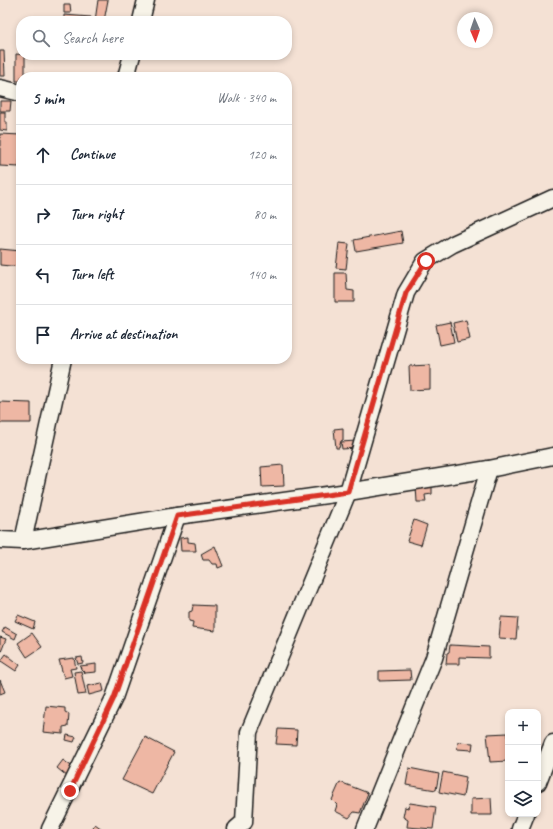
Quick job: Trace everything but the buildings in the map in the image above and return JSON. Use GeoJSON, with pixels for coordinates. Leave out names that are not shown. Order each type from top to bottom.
{"type":"FeatureCollection","features":[{"type":"Feature","properties":{"kind":"street"},"geometry":{"type":"LineString","coordinates":[[142,16],[146,0]]}},
{"type":"Feature","properties":{"kind":"street"},"geometry":{"type":"LineString","coordinates":[[127,72],[131,60]]}},
{"type":"Feature","properties":{"kind":"street"},"geometry":{"type":"LineString","coordinates":[[0,88],[16,92]]}},
{"type":"Feature","properties":{"kind":"street"},"geometry":{"type":"LineString","coordinates":[[236,829],[244,822],[249,732],[348,492],[406,293],[426,261],[453,244],[553,198]]}},
{"type":"Feature","properties":{"kind":"street"},"geometry":{"type":"LineString","coordinates":[[23,541],[62,364]]}},
{"type":"Feature","properties":{"kind":"street"},"geometry":{"type":"LineString","coordinates":[[0,540],[23,541],[177,516],[348,492],[489,469],[553,456]]}},
{"type":"Feature","properties":{"kind":"street"},"geometry":{"type":"LineString","coordinates":[[365,829],[434,658],[489,469]]}},
{"type":"Feature","properties":{"kind":"street"},"geometry":{"type":"LineString","coordinates":[[50,829],[114,698],[177,516]]}},
{"type":"Feature","properties":{"kind":"street"},"geometry":{"type":"LineString","coordinates":[[538,781],[553,742]]}},
{"type":"Feature","properties":{"kind":"street"},"geometry":{"type":"LineString","coordinates":[[520,829],[525,817]]}},
{"type":"Feature","properties":{"kind":"route"},"geometry":{"type":"LineString","coordinates":[[70,791],[114,698],[177,516],[348,492],[406,293],[426,261]]}}]}
